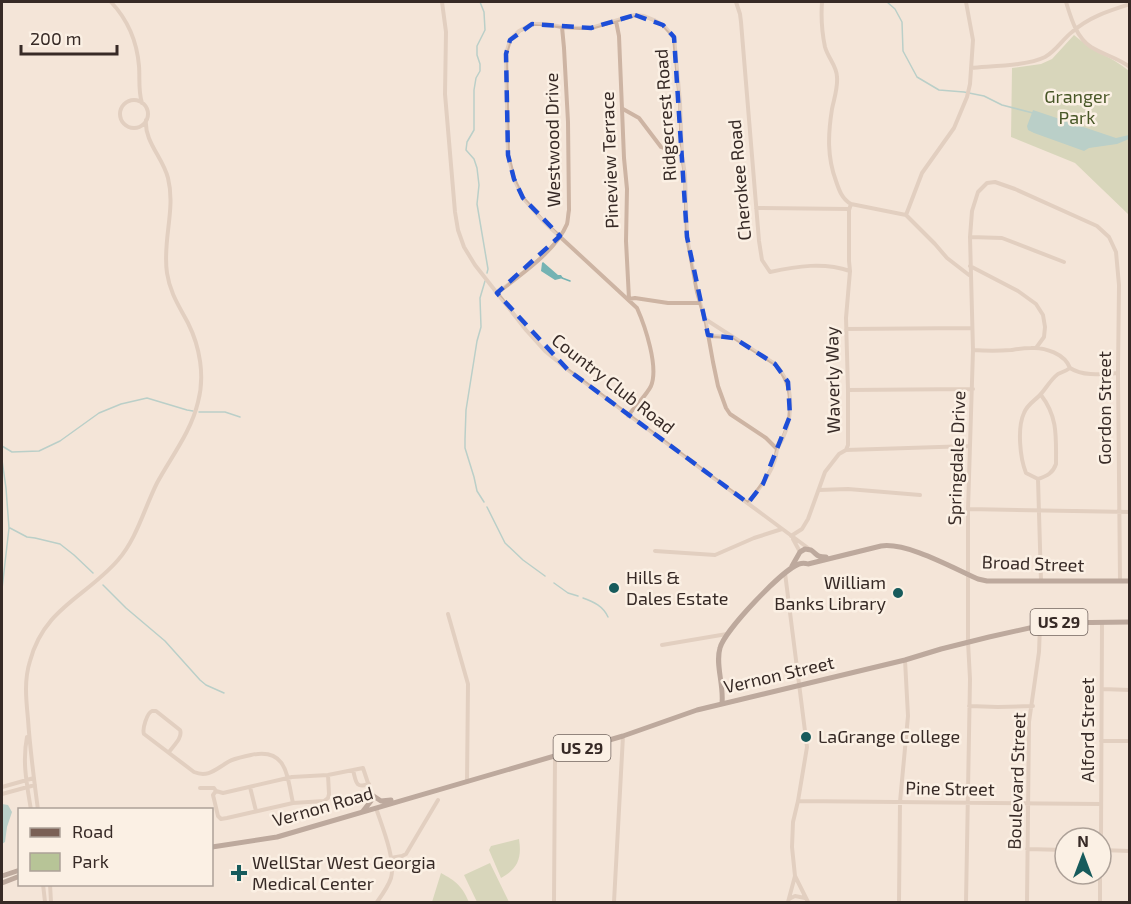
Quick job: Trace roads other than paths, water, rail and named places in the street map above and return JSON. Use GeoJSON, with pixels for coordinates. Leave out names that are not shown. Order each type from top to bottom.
{"type":"FeatureCollection","features":[{"type":"Feature","properties":{"kind":"main road","name":"Broad Street"},"geometry":{"type":"LineString","coordinates":[[812,562],[886,546],[897,546],[987,581],[1130,581]]}},
{"type":"Feature","properties":{"kind":"main road"},"geometry":{"type":"LineString","coordinates":[[722,703],[719,655],[721,643],[764,593],[785,573],[802,563],[812,562],[814,555],[812,551],[803,550],[792,568]]}},
{"type":"Feature","properties":{"kind":"main road"},"geometry":{"type":"LineString","coordinates":[[800,554],[802,563]]}},
{"type":"Feature","properties":{"kind":"main road","name":"Broad Street"},"geometry":{"type":"LineString","coordinates":[[814,555],[835,556]]}},
{"type":"Feature","properties":{"kind":"main road","name":"Vernon Street"},"geometry":{"type":"LineString","coordinates":[[441,789],[623,736],[722,703],[905,660],[968,642],[1059,622],[1130,622]]}},
{"type":"Feature","properties":{"kind":"main road","name":"Vernon Road"},"geometry":{"type":"LineString","coordinates":[[213,847],[277,837],[441,789]]}},
{"type":"Feature","properties":{"kind":"main road"},"geometry":{"type":"LineString","coordinates":[[362,812],[368,807],[372,795],[381,801],[408,799]]}},
{"type":"Feature","properties":{"kind":"main road"},"geometry":{"type":"LineString","coordinates":[[2,876],[18,871]]}},
{"type":"Feature","properties":{"kind":"main road"},"geometry":{"type":"LineString","coordinates":[[2,883],[18,877]]}},
{"type":"Feature","properties":{"kind":"street"},"geometry":{"type":"LineString","coordinates":[[38,808],[26,681],[37,642],[47,624],[61,609],[124,553],[158,481],[191,422],[200,397],[201,369],[197,347],[189,326],[174,299],[166,270],[165,250],[171,204],[169,184],[163,164],[147,135],[147,111],[142,103],[139,88],[139,67],[132,35],[126,22],[111,2]]}},
{"type":"Feature","properties":{"kind":"street","name":"Country Club Road"},"geometry":{"type":"LineString","coordinates":[[442,2],[446,32],[445,94],[458,230],[464,247],[475,265],[545,351],[628,416],[809,549]]}},
{"type":"Feature","properties":{"kind":"street","name":"Cherokee Road"},"geometry":{"type":"LineString","coordinates":[[735,2],[741,22],[762,260],[770,272],[825,265],[850,271]]}},
{"type":"Feature","properties":{"kind":"street"},"geometry":{"type":"LineString","coordinates":[[822,2],[821,15],[826,49],[837,75],[828,149],[841,194],[850,206]]}},
{"type":"Feature","properties":{"kind":"street"},"geometry":{"type":"LineString","coordinates":[[906,215],[922,173],[954,128],[964,106],[970,84],[973,39],[966,2]]}},
{"type":"Feature","properties":{"kind":"street"},"geometry":{"type":"LineString","coordinates":[[1066,2],[1075,29],[1090,46],[1115,57],[1130,67]]}},
{"type":"Feature","properties":{"kind":"street"},"geometry":{"type":"LineString","coordinates":[[971,68],[1032,62],[1043,58],[1056,49],[1075,29],[1093,17],[1130,4]]}},
{"type":"Feature","properties":{"kind":"street","name":"Ridgecrest Road"},"geometry":{"type":"LineString","coordinates":[[628,416],[650,387],[654,377],[651,350],[637,308],[543,221],[523,198],[514,178],[508,155],[506,54],[510,40],[519,31],[532,24],[591,28],[635,15],[644,16],[664,26],[674,37],[685,175],[687,237],[709,336],[712,362],[718,386],[730,414],[766,438],[777,449]]}},
{"type":"Feature","properties":{"kind":"street","name":"Pineview Terrace"},"geometry":{"type":"LineString","coordinates":[[616,21],[619,36],[627,189],[626,241],[629,299]]}},
{"type":"Feature","properties":{"kind":"street","name":"Westwood Drive"},"geometry":{"type":"LineString","coordinates":[[496,293],[544,255],[560,236],[567,223],[569,210],[568,122],[562,27]]}},
{"type":"Feature","properties":{"kind":"street"},"geometry":{"type":"LineString","coordinates":[[139,88],[135,96],[122,106],[120,115],[123,124],[147,135]]}},
{"type":"Feature","properties":{"kind":"street"},"geometry":{"type":"LineString","coordinates":[[129,101],[136,100],[142,103]]}},
{"type":"Feature","properties":{"kind":"street"},"geometry":{"type":"LineString","coordinates":[[622,109],[639,118],[661,147],[682,156]]}},
{"type":"Feature","properties":{"kind":"street"},"geometry":{"type":"LineString","coordinates":[[134,128],[147,120]]}},
{"type":"Feature","properties":{"kind":"street","name":"Springdale Drive"},"geometry":{"type":"LineString","coordinates":[[966,903],[970,680],[968,509],[973,389],[969,237],[972,211],[978,192],[987,183],[995,182],[1068,212],[1097,226],[1109,237]]}},
{"type":"Feature","properties":{"kind":"street"},"geometry":{"type":"LineString","coordinates":[[756,208],[850,206],[906,215],[947,258],[970,276]]}},
{"type":"Feature","properties":{"kind":"street","name":"Waverly Way"},"geometry":{"type":"LineString","coordinates":[[792,537],[804,527],[825,472],[848,445],[846,309],[850,271],[850,206]]}},
{"type":"Feature","properties":{"kind":"street"},"geometry":{"type":"LineString","coordinates":[[969,237],[1002,238],[1064,262]]}},
{"type":"Feature","properties":{"kind":"street","name":"Gordon Street"},"geometry":{"type":"LineString","coordinates":[[1109,237],[1116,252],[1119,285],[1120,581]]}},
{"type":"Feature","properties":{"kind":"street"},"geometry":{"type":"LineString","coordinates":[[970,266],[1018,291],[1036,304],[1043,315],[1045,327],[1044,337],[1036,348]]}},
{"type":"Feature","properties":{"kind":"street"},"geometry":{"type":"LineString","coordinates":[[629,299],[700,303]]}},
{"type":"Feature","properties":{"kind":"street"},"geometry":{"type":"LineString","coordinates":[[705,319],[762,354],[782,371],[788,382],[790,416],[786,433],[777,449],[776,461],[763,484],[748,503]]}},
{"type":"Feature","properties":{"kind":"street"},"geometry":{"type":"LineString","coordinates":[[846,329],[972,328]]}},
{"type":"Feature","properties":{"kind":"street"},"geometry":{"type":"LineString","coordinates":[[709,336],[734,338]]}},
{"type":"Feature","properties":{"kind":"street"},"geometry":{"type":"LineString","coordinates":[[973,350],[1036,348],[1058,354],[1066,360],[1070,368],[1083,374],[1118,373]]}},
{"type":"Feature","properties":{"kind":"street"},"geometry":{"type":"LineString","coordinates":[[1041,395],[1051,410],[1054,422],[1056,464],[1050,474],[1038,479],[1026,473],[1022,464],[1020,425],[1023,414],[1058,375],[1070,368]]}},
{"type":"Feature","properties":{"kind":"street"},"geometry":{"type":"LineString","coordinates":[[848,390],[973,389]]}},
{"type":"Feature","properties":{"kind":"street"},"geometry":{"type":"LineString","coordinates":[[846,450],[970,446]]}},
{"type":"Feature","properties":{"kind":"street"},"geometry":{"type":"LineString","coordinates":[[1038,479],[1041,581]]}},
{"type":"Feature","properties":{"kind":"street"},"geometry":{"type":"LineString","coordinates":[[819,490],[848,489],[920,495]]}},
{"type":"Feature","properties":{"kind":"street"},"geometry":{"type":"LineString","coordinates":[[968,509],[1130,512]]}},
{"type":"Feature","properties":{"kind":"street"},"geometry":{"type":"LineString","coordinates":[[655,551],[715,555],[782,529]]}},
{"type":"Feature","properties":{"kind":"street","name":"Country Club Road"},"geometry":{"type":"LineString","coordinates":[[792,537],[800,554]]}},
{"type":"Feature","properties":{"kind":"street"},"geometry":{"type":"LineString","coordinates":[[785,573],[807,748],[794,814],[792,839],[795,876],[788,901]]}},
{"type":"Feature","properties":{"kind":"street"},"geometry":{"type":"LineString","coordinates":[[448,614],[468,684],[467,782]]}},
{"type":"Feature","properties":{"kind":"street","name":"Alford Street"},"geometry":{"type":"LineString","coordinates":[[1101,826],[1102,622]]}},
{"type":"Feature","properties":{"kind":"street","name":"Boulevard Street"},"geometry":{"type":"LineString","coordinates":[[1027,903],[1029,722],[1033,706],[1040,625]]}},
{"type":"Feature","properties":{"kind":"street"},"geometry":{"type":"LineString","coordinates":[[662,645],[727,634]]}},
{"type":"Feature","properties":{"kind":"street"},"geometry":{"type":"LineString","coordinates":[[899,903],[900,802],[908,716],[905,660]]}},
{"type":"Feature","properties":{"kind":"street"},"geometry":{"type":"LineString","coordinates":[[1102,689],[1130,690]]}},
{"type":"Feature","properties":{"kind":"street"},"geometry":{"type":"LineString","coordinates":[[969,706],[1033,706]]}},
{"type":"Feature","properties":{"kind":"street"},"geometry":{"type":"LineString","coordinates":[[169,752],[182,732],[156,711],[150,712],[142,731],[144,734],[194,772],[210,774],[233,759],[261,753],[273,755],[281,761],[285,769],[293,803]]}},
{"type":"Feature","properties":{"kind":"street"},"geometry":{"type":"LineString","coordinates":[[29,730],[24,755],[31,808]]}},
{"type":"Feature","properties":{"kind":"street"},"geometry":{"type":"LineString","coordinates":[[614,903],[623,736]]}},
{"type":"Feature","properties":{"kind":"street"},"geometry":{"type":"LineString","coordinates":[[1101,741],[1130,741]]}},
{"type":"Feature","properties":{"kind":"street"},"geometry":{"type":"LineString","coordinates":[[554,903],[555,755]]}},
{"type":"Feature","properties":{"kind":"street"},"geometry":{"type":"LineString","coordinates":[[200,788],[214,788],[223,793],[288,778],[328,775],[363,768],[372,795]]}},
{"type":"Feature","properties":{"kind":"street"},"geometry":{"type":"LineString","coordinates":[[353,770],[359,786],[369,784]]}},
{"type":"Feature","properties":{"kind":"street"},"geometry":{"type":"LineString","coordinates":[[216,791],[213,795],[218,816],[221,819],[293,803],[324,801],[329,794],[328,775]]}},
{"type":"Feature","properties":{"kind":"street"},"geometry":{"type":"LineString","coordinates":[[2,787],[34,778]]}},
{"type":"Feature","properties":{"kind":"street"},"geometry":{"type":"LineString","coordinates":[[2,794],[35,785]]}},
{"type":"Feature","properties":{"kind":"street"},"geometry":{"type":"LineString","coordinates":[[250,787],[256,811]]}},
{"type":"Feature","properties":{"kind":"street"},"geometry":{"type":"LineString","coordinates":[[391,858],[406,854],[438,800]]}},
{"type":"Feature","properties":{"kind":"street","name":"Pine Street"},"geometry":{"type":"LineString","coordinates":[[798,801],[1101,804]]}},
{"type":"Feature","properties":{"kind":"street"},"geometry":{"type":"LineString","coordinates":[[376,808],[391,858],[392,869],[388,885],[377,903]]}},
{"type":"Feature","properties":{"kind":"street"},"geometry":{"type":"LineString","coordinates":[[1027,849],[1053,850]]}},
{"type":"Feature","properties":{"kind":"street"},"geometry":{"type":"LineString","coordinates":[[1113,850],[1130,851]]}},
{"type":"Feature","properties":{"kind":"street"},"geometry":{"type":"LineString","coordinates":[[795,876],[807,900]]}},
{"type":"Feature","properties":{"kind":"street"},"geometry":{"type":"LineString","coordinates":[[43,886],[45,903]]}},
{"type":"Feature","properties":{"kind":"street"},"geometry":{"type":"LineString","coordinates":[[50,886],[51,903]]}},
{"type":"Feature","properties":{"kind":"street"},"geometry":{"type":"LineString","coordinates":[[1100,886],[1100,903]]}},
{"type":"Feature","properties":{"kind":"street"},"geometry":{"type":"LineString","coordinates":[[788,901],[795,896],[807,900]]}},
{"type":"Feature","properties":{"kind":"water"},"geometry":{"type":"Polygon","coordinates":[[[1033,110],[1116,138],[1129,135],[1129,139],[1084,151],[1028,130],[1027,126],[1033,110]]]}},
{"type":"Feature","properties":{"kind":"water"},"geometry":{"type":"Polygon","coordinates":[[[543,262],[563,278],[555,280],[541,271],[543,262]]]}},
{"type":"Feature","properties":{"kind":"water"},"geometry":{"type":"Polygon","coordinates":[[[2,804],[8,805],[12,812],[5,842],[2,844],[2,804]]]}},
{"type":"Feature","properties":{"kind":"waterway"},"geometry":{"type":"LineString","coordinates":[[480,2],[484,12],[485,30],[477,46],[480,71],[474,90],[474,130],[467,142],[466,150],[474,159],[477,168],[479,185],[477,204],[487,273]]}},
{"type":"Feature","properties":{"kind":"waterway"},"geometry":{"type":"LineString","coordinates":[[887,2],[895,9],[902,22],[903,51],[917,77],[939,90],[984,96],[1002,105],[1033,113]]}},
{"type":"Feature","properties":{"kind":"waterway"},"geometry":{"type":"LineString","coordinates":[[562,278],[570,281]]}},
{"type":"Feature","properties":{"kind":"waterway"},"geometry":{"type":"LineString","coordinates":[[484,502],[477,491],[465,448],[465,439],[466,410],[481,327],[480,298],[485,281]]}},
{"type":"Feature","properties":{"kind":"waterway"},"geometry":{"type":"LineString","coordinates":[[2,446],[12,452],[39,451],[60,441],[99,413],[121,404],[147,398],[193,411]]}},
{"type":"Feature","properties":{"kind":"waterway"},"geometry":{"type":"LineString","coordinates":[[199,412],[225,412],[240,417]]}},
{"type":"Feature","properties":{"kind":"waterway"},"geometry":{"type":"LineString","coordinates":[[2,460],[9,528],[2,589]]}},
{"type":"Feature","properties":{"kind":"waterway"},"geometry":{"type":"LineString","coordinates":[[487,507],[505,543],[545,576]]}},
{"type":"Feature","properties":{"kind":"waterway"},"geometry":{"type":"LineString","coordinates":[[10,528],[27,537],[60,544],[93,573]]}},
{"type":"Feature","properties":{"kind":"waterway"},"geometry":{"type":"LineString","coordinates":[[554,583],[568,593],[578,596]]}},
{"type":"Feature","properties":{"kind":"waterway"},"geometry":{"type":"LineString","coordinates":[[103,585],[165,641],[200,680],[224,693]]}},
{"type":"Feature","properties":{"kind":"waterway"},"geometry":{"type":"LineString","coordinates":[[583,598],[598,605],[608,617]]}},
{"type":"Feature","properties":{"kind":"place","name":"Hills & Dales Estate"},"geometry":{"type":"Point","coordinates":[614,588]}},
{"type":"Feature","properties":{"kind":"place","name":"William Banks Library"},"geometry":{"type":"Point","coordinates":[898,593]}},
{"type":"Feature","properties":{"kind":"place","name":"LaGrange College"},"geometry":{"type":"Point","coordinates":[806,737]}},
{"type":"Feature","properties":{"kind":"place","name":"WellStar West Georgia Medical Center"},"geometry":{"type":"Point","coordinates":[239,873]}},
{"type":"Feature","properties":{"kind":"park label","name":"Granger Park"},"geometry":{"type":"Point","coordinates":[1077,107]}}]}
